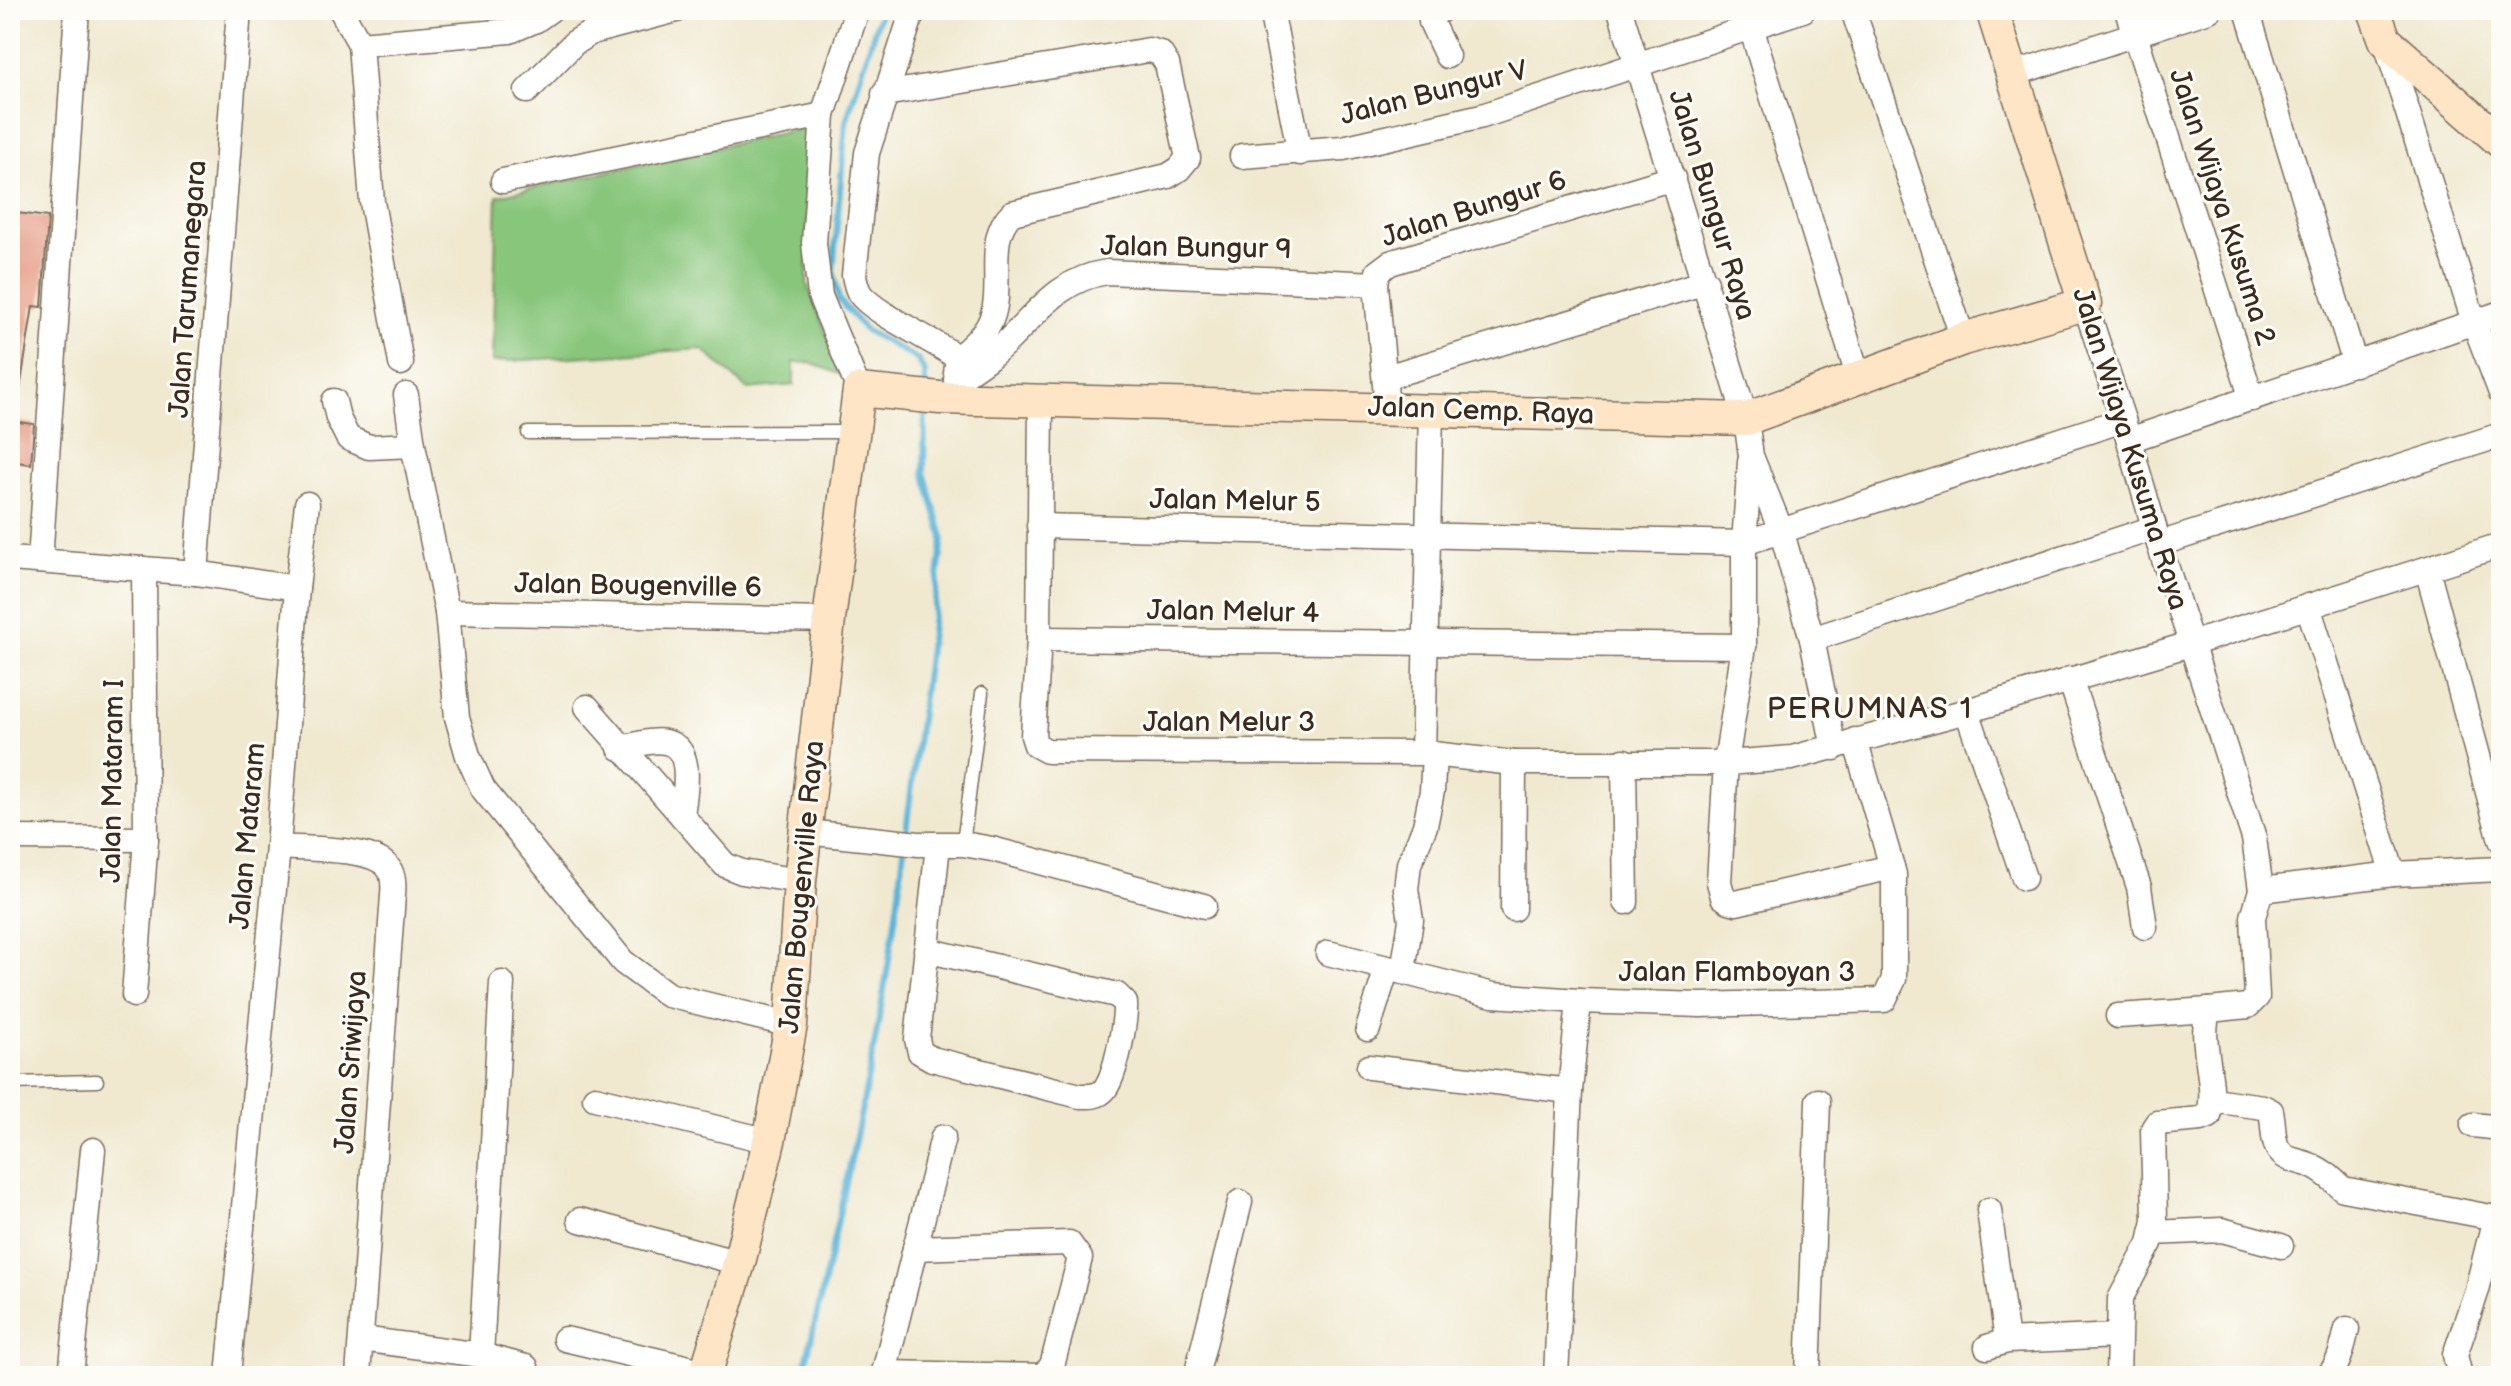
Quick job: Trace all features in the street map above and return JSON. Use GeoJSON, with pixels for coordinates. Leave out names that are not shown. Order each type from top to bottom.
{"type":"FeatureCollection","features":[{"type":"Feature","properties":{"kind":"street"},"geometry":{"type":"LineString","coordinates":[[40,561],[77,10]]}},
{"type":"Feature","properties":{"kind":"street","name":"Jalan Tarumanegara"},"geometry":{"type":"LineString","coordinates":[[196,573],[239,10]]}},
{"type":"Feature","properties":{"kind":"street"},"geometry":{"type":"LineString","coordinates":[[341,10],[360,44],[372,202],[401,363]]}},
{"type":"Feature","properties":{"kind":"street"},"geometry":{"type":"LineString","coordinates":[[360,44],[510,31],[550,10]]}},
{"type":"Feature","properties":{"kind":"street"},"geometry":{"type":"LineString","coordinates":[[527,91],[574,43],[605,27],[677,10]]}},
{"type":"Feature","properties":{"kind":"street"},"geometry":{"type":"LineString","coordinates":[[857,10],[823,115],[814,243],[820,296],[859,390]]}},
{"type":"Feature","properties":{"kind":"street"},"geometry":{"type":"LineString","coordinates":[[913,10],[867,153],[854,275],[858,292],[874,307],[936,342],[951,383]]}},
{"type":"Feature","properties":{"kind":"street"},"geometry":{"type":"LineString","coordinates":[[1271,10],[1300,153]]}},
{"type":"Feature","properties":{"kind":"street"},"geometry":{"type":"LineString","coordinates":[[1441,10],[1431,15],[1431,22],[1447,56]]}},
{"type":"Feature","properties":{"kind":"street","name":"Jalan Bungur Raya"},"geometry":{"type":"LineString","coordinates":[[1620,10],[1706,282],[1746,419],[1751,456]]}},
{"type":"Feature","properties":{"kind":"street","name":"Jalan Bungur V"},"geometry":{"type":"LineString","coordinates":[[1242,156],[1343,148],[1482,116],[1803,10]]}},
{"type":"Feature","properties":{"kind":"street"},"geometry":{"type":"LineString","coordinates":[[1853,10],[1963,339]]}},
{"type":"Feature","properties":{"kind":"street","name":"Jalan Wijaya Kusuma Raya"},"geometry":{"type":"LineString","coordinates":[[1992,10],[2254,838],[2261,890],[2253,917],[2257,997],[2248,1006],[2118,1016]]}},
{"type":"Feature","properties":{"kind":"street","name":"Jalan Wijaya Kusuma 2"},"geometry":{"type":"LineString","coordinates":[[2127,10],[2252,399]]}},
{"type":"Feature","properties":{"kind":"street"},"geometry":{"type":"LineString","coordinates":[[2013,74],[2209,10]]}},
{"type":"Feature","properties":{"kind":"street"},"geometry":{"type":"LineString","coordinates":[[2247,10],[2355,364]]}},
{"type":"Feature","properties":{"kind":"street"},"geometry":{"type":"LineString","coordinates":[[2374,10],[2474,322],[2501,393]]}},
{"type":"Feature","properties":{"kind":"street"},"geometry":{"type":"LineString","coordinates":[[1751,27],[1858,376]]}},
{"type":"Feature","properties":{"kind":"street"},"geometry":{"type":"LineString","coordinates":[[2385,40],[2501,142]]}},
{"type":"Feature","properties":{"kind":"street"},"geometry":{"type":"LineString","coordinates":[[884,94],[1149,50],[1160,53],[1167,64],[1188,158],[1168,176],[1012,213],[1002,222],[998,235],[996,305],[988,326],[951,383]]}},
{"type":"Feature","properties":{"kind":"street"},"geometry":{"type":"LineString","coordinates":[[503,181],[823,115]]}},
{"type":"Feature","properties":{"kind":"street","name":"Jalan Bungur 6"},"geometry":{"type":"LineString","coordinates":[[1386,392],[1376,284],[1378,272],[1390,263],[1673,178]]}},
{"type":"Feature","properties":{"kind":"street","name":"Jalan Bungur 9"},"geometry":{"type":"LineString","coordinates":[[951,383],[994,354],[1056,293],[1087,275],[1107,272],[1376,284]]}},
{"type":"Feature","properties":{"kind":"street"},"geometry":{"type":"LineString","coordinates":[[1386,392],[1706,282]]}},
{"type":"Feature","properties":{"kind":"street","name":"Jalan Cemp. Raya"},"geometry":{"type":"LineString","coordinates":[[859,390],[906,396],[951,383],[1041,400],[1386,392],[1431,411],[1746,419],[1963,339],[2085,304]]}},
{"type":"Feature","properties":{"kind":"street","name":"Jalan Melur 5"},"geometry":{"type":"LineString","coordinates":[[1039,526],[1744,543],[2126,430],[2252,399],[2501,313]]}},
{"type":"Feature","properties":{"kind":"street","name":"Jalan Bougenville Raya"},"geometry":{"type":"LineString","coordinates":[[706,1374],[739,1263],[769,1141],[791,1025],[800,881],[859,390]]}},
{"type":"Feature","properties":{"kind":"street"},"geometry":{"type":"LineString","coordinates":[[406,395],[413,445],[447,612],[457,717],[468,756],[483,789],[623,962],[668,995],[791,1025]]}},
{"type":"Feature","properties":{"kind":"street"},"geometry":{"type":"LineString","coordinates":[[1039,639],[1041,400]]}},
{"type":"Feature","properties":{"kind":"street"},"geometry":{"type":"LineString","coordinates":[[334,401],[348,438],[369,447],[413,445]]}},
{"type":"Feature","properties":{"kind":"street"},"geometry":{"type":"LineString","coordinates":[[1368,1029],[1395,970],[1411,920],[1406,889],[1409,864],[1425,826],[1432,791],[1427,644],[1431,411]]}},
{"type":"Feature","properties":{"kind":"street"},"geometry":{"type":"LineString","coordinates":[[1812,639],[2501,435]]}},
{"type":"Feature","properties":{"kind":"street"},"geometry":{"type":"LineString","coordinates":[[1751,456],[1744,543],[1744,646],[1726,763],[1719,882],[1723,897],[1736,903],[1892,867]]}},
{"type":"Feature","properties":{"kind":"street","name":"Jalan Flamboyan 3"},"geometry":{"type":"LineString","coordinates":[[1328,953],[1493,995],[1701,1005],[1884,1000],[1894,979],[1895,900],[1892,867],[1844,744],[1782,533],[1751,456]]}},
{"type":"Feature","properties":{"kind":"street","name":"Jalan Mataram"},"geometry":{"type":"LineString","coordinates":[[228,1376],[307,504]]}},
{"type":"Feature","properties":{"kind":"street","name":"Jalan Melur 3"},"geometry":{"type":"LineString","coordinates":[[1039,639],[1033,736],[1036,745],[1047,751],[1429,753],[1514,763],[1726,763],[1792,758],[1967,711],[2191,644],[2501,545]]}},
{"type":"Feature","properties":{"kind":"street"},"geometry":{"type":"LineString","coordinates":[[10,559],[196,573],[297,588]]}},
{"type":"Feature","properties":{"kind":"street","name":"Jalan Mataram I"},"geometry":{"type":"LineString","coordinates":[[134,995],[146,839],[144,569]]}},
{"type":"Feature","properties":{"kind":"street"},"geometry":{"type":"LineString","coordinates":[[2427,569],[2501,840]]}},
{"type":"Feature","properties":{"kind":"street"},"geometry":{"type":"LineString","coordinates":[[2308,606],[2393,874]]}},
{"type":"Feature","properties":{"kind":"street","name":"Jalan Bougenville 6"},"geometry":{"type":"LineString","coordinates":[[447,612],[829,620]]}},
{"type":"Feature","properties":{"kind":"street","name":"Jalan Melur 4"},"geometry":{"type":"LineString","coordinates":[[1039,639],[1744,646]]}},
{"type":"Feature","properties":{"kind":"street"},"geometry":{"type":"LineString","coordinates":[[2070,679],[2139,887],[2145,927]]}},
{"type":"Feature","properties":{"kind":"street"},"geometry":{"type":"LineString","coordinates":[[587,707],[725,865],[742,872],[800,881]]}},
{"type":"Feature","properties":{"kind":"street"},"geometry":{"type":"LineString","coordinates":[[1967,711],[2024,878]]}},
{"type":"Feature","properties":{"kind":"street"},"geometry":{"type":"LineString","coordinates":[[620,748],[664,741],[674,746],[682,756],[686,770],[682,816]]}},
{"type":"Feature","properties":{"kind":"street"},"geometry":{"type":"LineString","coordinates":[[1624,761],[1626,902]]}},
{"type":"Feature","properties":{"kind":"street"},"geometry":{"type":"LineString","coordinates":[[1513,909],[1514,763]]}},
{"type":"Feature","properties":{"kind":"street"},"geometry":{"type":"LineString","coordinates":[[806,832],[992,849],[1204,906]]}},
{"type":"Feature","properties":{"kind":"street"},"geometry":{"type":"LineString","coordinates":[[10,838],[146,839]]}},
{"type":"Feature","properties":{"kind":"street"},"geometry":{"type":"LineString","coordinates":[[926,950],[1117,995],[1125,1003],[1126,1014],[1112,1072],[1104,1091],[1093,1097],[1080,1096],[932,1059],[920,1052],[917,1039],[926,950],[928,845]]}},
{"type":"Feature","properties":{"kind":"street","name":"Jalan Sriwijaya"},"geometry":{"type":"LineString","coordinates":[[278,847],[364,854],[386,865],[393,875],[358,1376]]}},
{"type":"Feature","properties":{"kind":"street"},"geometry":{"type":"LineString","coordinates":[[2261,890],[2393,874],[2501,869]]}},
{"type":"Feature","properties":{"kind":"street"},"geometry":{"type":"LineString","coordinates":[[481,1355],[502,983]]}},
{"type":"Feature","properties":{"kind":"street"},"geometry":{"type":"LineString","coordinates":[[1556,1376],[1570,1091],[1579,1001]]}},
{"type":"Feature","properties":{"kind":"street"},"geometry":{"type":"LineString","coordinates":[[2118,1376],[2120,1299],[2143,1258],[2155,1221],[2153,1129],[2157,1123],[2209,1116],[2213,1100],[2205,1023],[2209,1010]]}},
{"type":"Feature","properties":{"kind":"street"},"geometry":{"type":"LineString","coordinates":[[1369,1067],[1570,1091]]}},
{"type":"Feature","properties":{"kind":"street"},"geometry":{"type":"LineString","coordinates":[[595,1098],[769,1141]]}},
{"type":"Feature","properties":{"kind":"street"},"geometry":{"type":"LineString","coordinates":[[2213,1100],[2263,1107],[2271,1111],[2279,1152],[2288,1159],[2310,1165],[2343,1189],[2499,1217],[2455,1355],[2460,1376]]}},
{"type":"Feature","properties":{"kind":"street"},"geometry":{"type":"LineString","coordinates":[[1808,1376],[1818,1101]]}},
{"type":"Feature","properties":{"kind":"street"},"geometry":{"type":"LineString","coordinates":[[2473,1125],[2501,1128]]}},
{"type":"Feature","properties":{"kind":"street"},"geometry":{"type":"LineString","coordinates":[[915,1248],[1069,1243],[1080,1258],[1052,1366],[1042,1376],[884,1374],[915,1248],[943,1137]]}},
{"type":"Feature","properties":{"kind":"street"},"geometry":{"type":"LineString","coordinates":[[71,1376],[93,1150]]}},
{"type":"Feature","properties":{"kind":"street"},"geometry":{"type":"LineString","coordinates":[[1196,1376],[1240,1202]]}},
{"type":"Feature","properties":{"kind":"street"},"geometry":{"type":"LineString","coordinates":[[1989,1210],[1997,1344],[2118,1336]]}},
{"type":"Feature","properties":{"kind":"street"},"geometry":{"type":"LineString","coordinates":[[580,1220],[739,1263]]}},
{"type":"Feature","properties":{"kind":"street"},"geometry":{"type":"LineString","coordinates":[[2152,1233],[2222,1230],[2281,1246]]}},
{"type":"Feature","properties":{"kind":"street"},"geometry":{"type":"LineString","coordinates":[[2328,1376],[2334,1371],[2347,1329]]}},
{"type":"Feature","properties":{"kind":"street"},"geometry":{"type":"LineString","coordinates":[[361,1339],[481,1355],[526,1367]]}},
{"type":"Feature","properties":{"kind":"street"},"geometry":{"type":"LineString","coordinates":[[565,1339],[706,1374]]}},
{"type":"Feature","properties":{"kind":"lane"},"geometry":{"type":"LineString","coordinates":[[528,433],[853,432]]}},
{"type":"Feature","properties":{"kind":"lane"},"geometry":{"type":"LineString","coordinates":[[963,844],[982,693]]}},
{"type":"Feature","properties":{"kind":"lane"},"geometry":{"type":"LineString","coordinates":[[10,1083],[97,1081]]}},
{"type":"Feature","properties":{"kind":"green space"},"geometry":{"type":"Polygon","coordinates":[[[808,127],[807,284],[842,375],[811,363],[794,362],[794,385],[747,389],[702,349],[492,362],[497,196],[808,127]]]}},
{"type":"Feature","properties":{"kind":"building"},"geometry":{"type":"Polygon","coordinates":[[[10,212],[48,217],[42,307],[33,306],[20,389],[10,388],[10,212]]]}},
{"type":"Feature","properties":{"kind":"building"},"geometry":{"type":"Polygon","coordinates":[[[10,421],[34,424],[31,464],[10,461],[10,421]]]}},
{"type":"Feature","properties":{"kind":"waterway"},"geometry":{"type":"LineString","coordinates":[[881,10],[846,122],[833,271],[839,300],[865,330],[917,359],[925,372],[925,388]]}},
{"type":"Feature","properties":{"kind":"waterway"},"geometry":{"type":"LineString","coordinates":[[905,839],[943,537],[924,472],[925,407]]}},
{"type":"Feature","properties":{"kind":"waterway"},"geometry":{"type":"LineString","coordinates":[[803,1376],[874,1049],[904,850]]}},
{"type":"Feature","properties":{"kind":"district","name":"PERUMNAS 1"},"geometry":{"type":"Point","coordinates":[1870,709]}}]}
